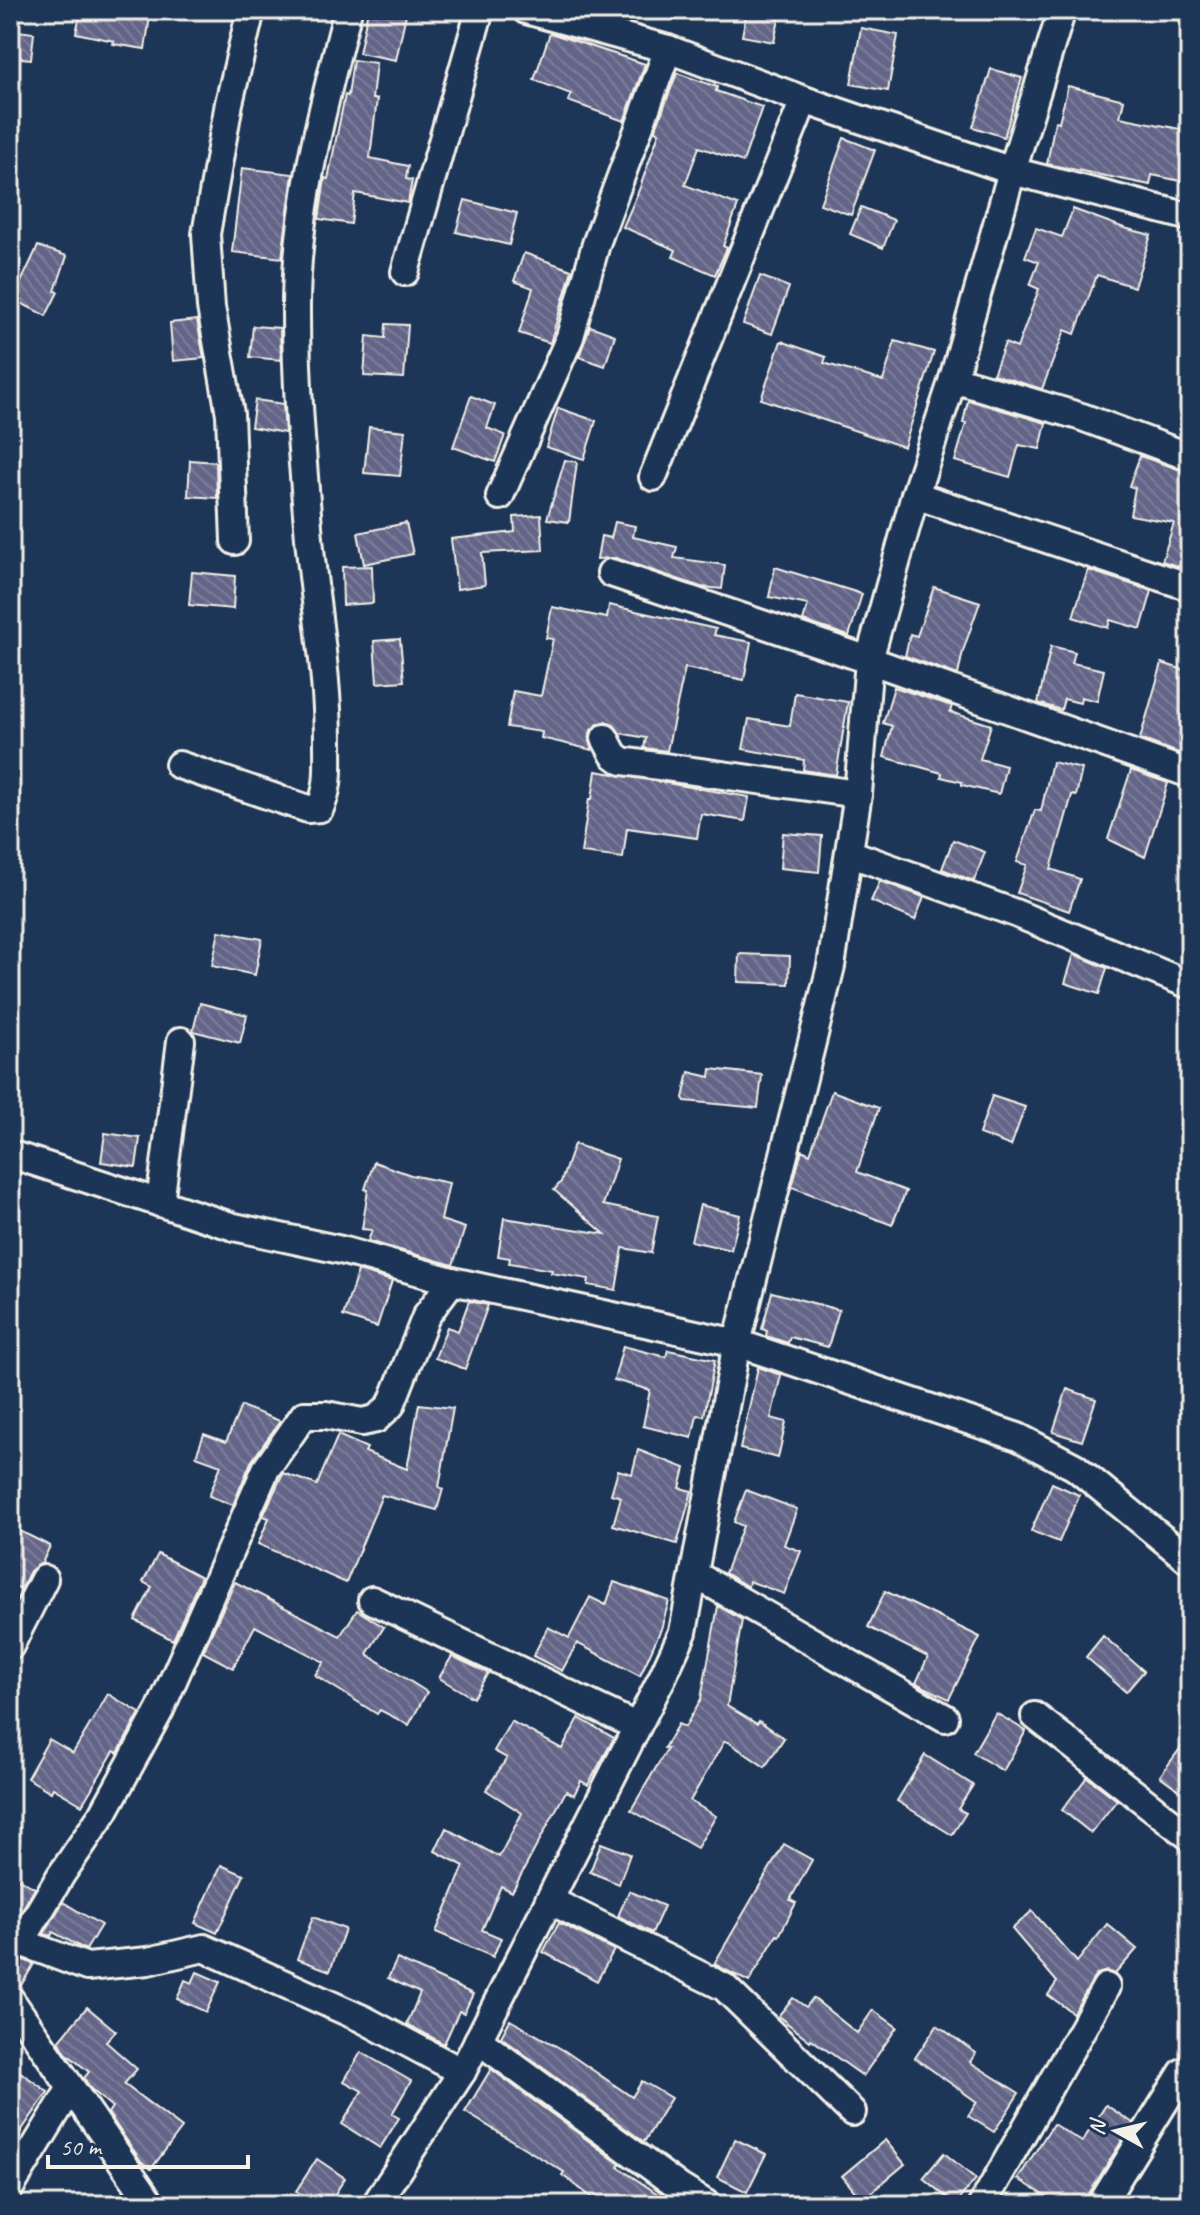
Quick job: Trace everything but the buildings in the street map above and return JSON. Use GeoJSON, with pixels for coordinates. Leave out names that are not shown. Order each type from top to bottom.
{"type":"FeatureCollection","features":[{"type":"Feature","properties":{"kind":"street"},"geometry":{"type":"LineString","coordinates":[[235,541],[230,414],[211,307],[206,234],[229,103],[251,10]]}},
{"type":"Feature","properties":{"kind":"street"},"geometry":{"type":"LineString","coordinates":[[179,765],[308,809],[320,808],[328,790],[328,710],[309,539],[296,313],[298,256],[309,183],[322,110],[348,10]]}},
{"type":"Feature","properties":{"kind":"street"},"geometry":{"type":"LineString","coordinates":[[405,272],[480,10]]}},
{"type":"Feature","properties":{"kind":"street"},"geometry":{"type":"LineString","coordinates":[[526,10],[668,49],[804,100],[1012,171],[1190,217]]}},
{"type":"Feature","properties":{"kind":"street"},"geometry":{"type":"LineString","coordinates":[[375,2205],[462,2072],[683,1632],[737,1343],[831,966],[858,794],[869,660],[915,495],[953,379],[1062,10]]}},
{"type":"Feature","properties":{"kind":"street"},"geometry":{"type":"LineString","coordinates":[[500,496],[570,337],[596,244],[668,49]]}},
{"type":"Feature","properties":{"kind":"street"},"geometry":{"type":"LineString","coordinates":[[653,477],[804,100]]}},
{"type":"Feature","properties":{"kind":"street"},"geometry":{"type":"LineString","coordinates":[[953,379],[1082,417],[1190,457]]}},
{"type":"Feature","properties":{"kind":"street"},"geometry":{"type":"LineString","coordinates":[[915,495],[1190,587]]}},
{"type":"Feature","properties":{"kind":"street"},"geometry":{"type":"LineString","coordinates":[[611,573],[869,660],[1190,774]]}},
{"type":"Feature","properties":{"kind":"street"},"geometry":{"type":"LineString","coordinates":[[605,738],[614,755],[622,761],[858,794]]}},
{"type":"Feature","properties":{"kind":"street"},"geometry":{"type":"LineString","coordinates":[[849,853],[1015,913],[1190,985]]}},
{"type":"Feature","properties":{"kind":"street"},"geometry":{"type":"LineString","coordinates":[[160,1203],[181,1041]]}},
{"type":"Feature","properties":{"kind":"street"},"geometry":{"type":"LineString","coordinates":[[10,1154],[234,1227],[341,1250],[452,1281],[737,1343],[1018,1437],[1075,1467],[1190,1561]]}},
{"type":"Feature","properties":{"kind":"street"},"geometry":{"type":"LineString","coordinates":[[452,1281],[426,1316],[391,1405],[376,1419],[362,1422],[326,1415],[304,1415],[266,1469],[160,1710],[104,1812],[16,1940],[87,1967],[148,1961],[204,1948],[363,2019],[462,2072]]}},
{"type":"Feature","properties":{"kind":"street"},"geometry":{"type":"LineString","coordinates":[[694,1574],[945,1718]]}},
{"type":"Feature","properties":{"kind":"street"},"geometry":{"type":"LineString","coordinates":[[10,1646],[44,1579]]}},
{"type":"Feature","properties":{"kind":"street"},"geometry":{"type":"LineString","coordinates":[[372,1600],[636,1726]]}},
{"type":"Feature","properties":{"kind":"street"},"geometry":{"type":"LineString","coordinates":[[1035,1716],[1188,1829]]}},
{"type":"Feature","properties":{"kind":"street"},"geometry":{"type":"LineString","coordinates":[[549,1900],[724,1987],[852,2112]]}},
{"type":"Feature","properties":{"kind":"street"},"geometry":{"type":"LineString","coordinates":[[982,2205],[1106,1987]]}},
{"type":"Feature","properties":{"kind":"street"},"geometry":{"type":"LineString","coordinates":[[10,1999],[152,2205]]}},
{"type":"Feature","properties":{"kind":"street"},"geometry":{"type":"LineString","coordinates":[[478,2040],[673,2196],[708,2205]]}},
{"type":"Feature","properties":{"kind":"street"},"geometry":{"type":"LineString","coordinates":[[1101,2205],[1183,2072],[1190,2069]]}},
{"type":"Feature","properties":{"kind":"street"},"geometry":{"type":"LineString","coordinates":[[10,2188],[71,2088]]}}]}
